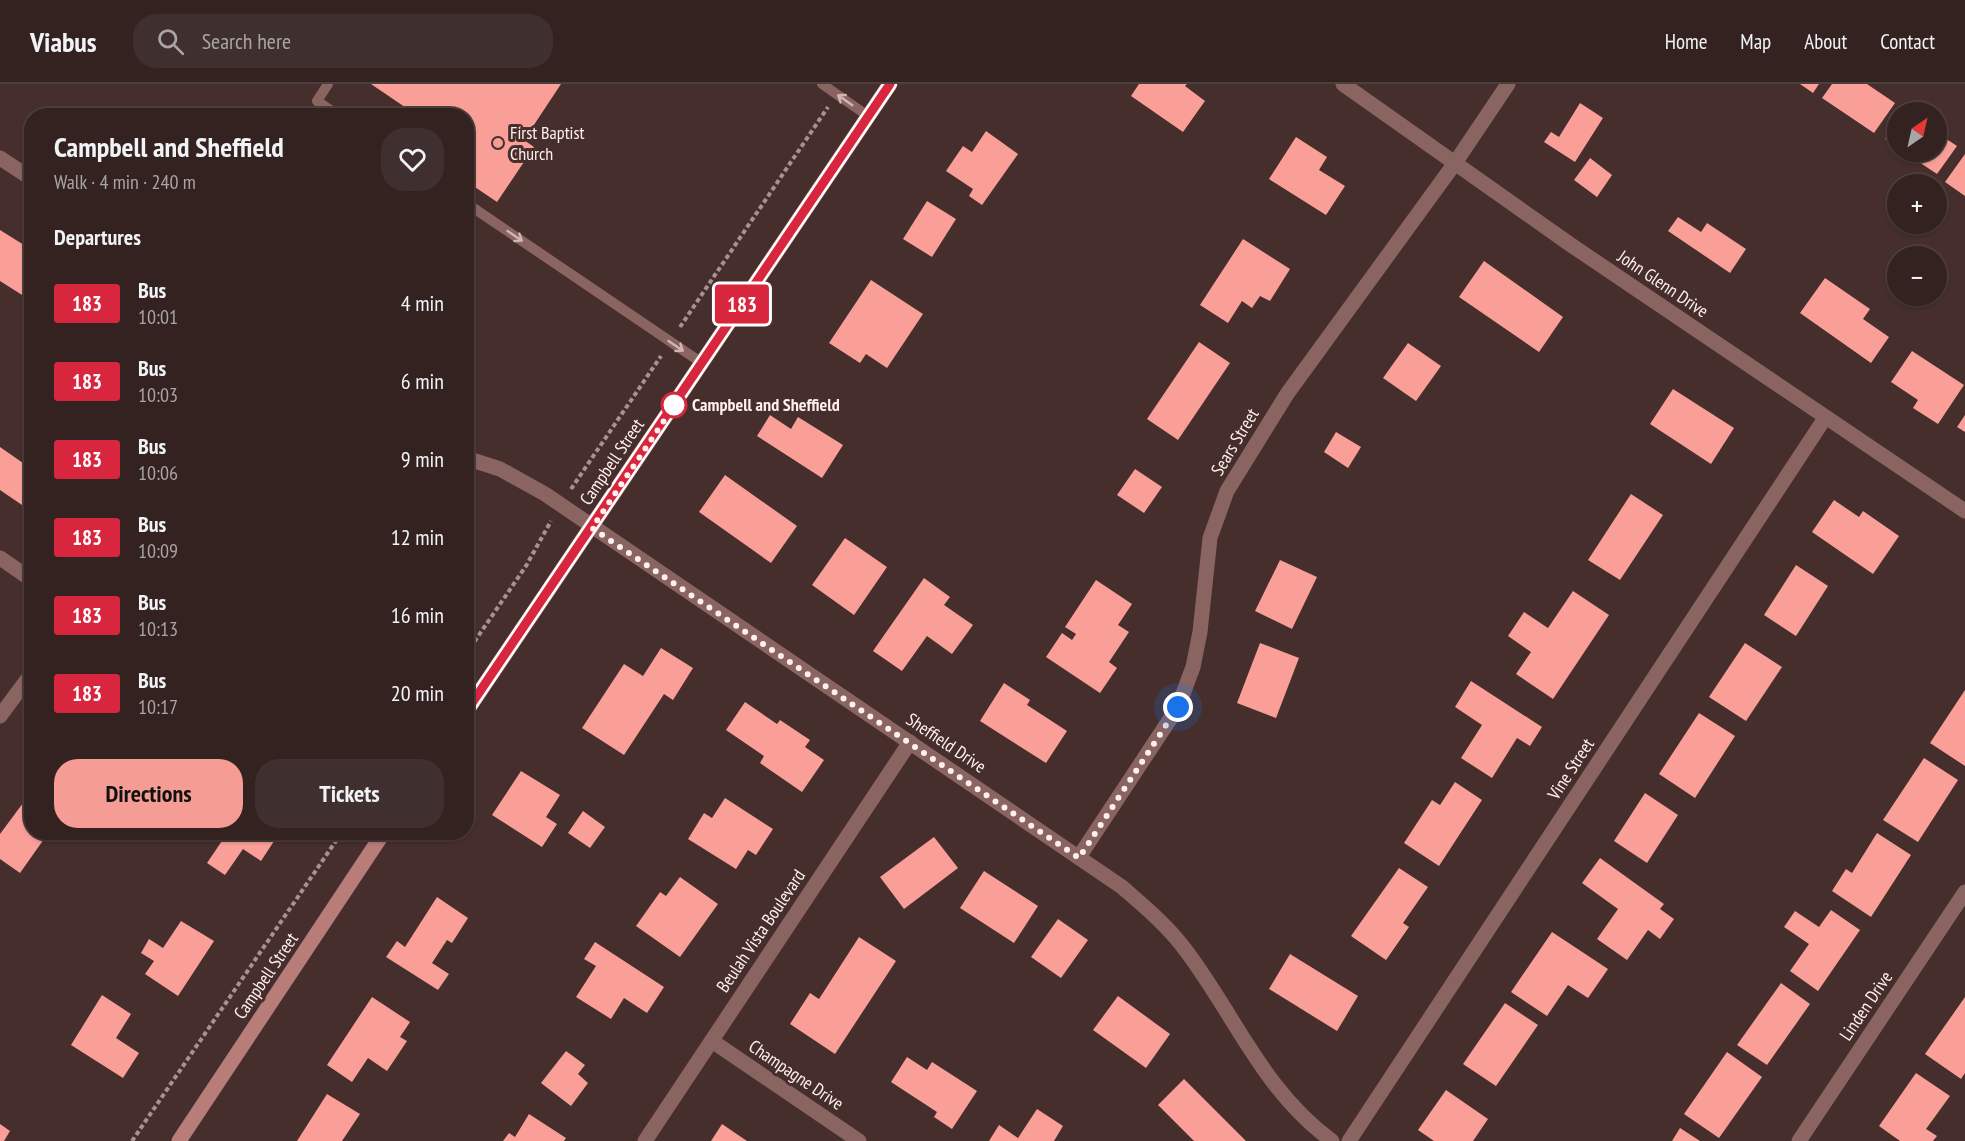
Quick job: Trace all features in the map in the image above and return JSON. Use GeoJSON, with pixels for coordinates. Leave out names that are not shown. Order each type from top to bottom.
{"type":"FeatureCollection","features":[{"type":"Feature","properties":{"kind":"main road","name":"Campbell Street"},"geometry":{"type":"LineString","coordinates":[[474,700],[890,84]]}},
{"type":"Feature","properties":{"kind":"main road","name":"Campbell Street"},"geometry":{"type":"LineString","coordinates":[[179,1141],[379,840]]}},
{"type":"Feature","properties":{"kind":"street","name":"John Glenn Drive"},"geometry":{"type":"LineString","coordinates":[[1343,84],[1825,418],[1965,511]]}},
{"type":"Feature","properties":{"kind":"street","name":"Sears Street"},"geometry":{"type":"LineString","coordinates":[[1079,858],[1178,707],[1198,641],[1209,538],[1227,491],[1287,394],[1455,163],[1508,84]]}},
{"type":"Feature","properties":{"kind":"street"},"geometry":{"type":"LineString","coordinates":[[0,158],[24,174]]}},
{"type":"Feature","properties":{"kind":"street","name":"Vine Street"},"geometry":{"type":"LineString","coordinates":[[1349,1141],[1825,418]]}},
{"type":"Feature","properties":{"kind":"street","name":"Sheffield Drive"},"geometry":{"type":"LineString","coordinates":[[474,461],[500,469],[561,505],[1122,887],[1161,920],[1188,953],[1275,1088],[1308,1123],[1332,1141]]}},
{"type":"Feature","properties":{"kind":"street"},"geometry":{"type":"LineString","coordinates":[[0,558],[24,574]]}},
{"type":"Feature","properties":{"kind":"street"},"geometry":{"type":"LineString","coordinates":[[0,716],[24,684]]}},
{"type":"Feature","properties":{"kind":"street","name":"Beulah Vista Boulevard"},"geometry":{"type":"LineString","coordinates":[[645,1141],[910,742]]}},
{"type":"Feature","properties":{"kind":"street","name":"Linden Drive"},"geometry":{"type":"LineString","coordinates":[[1799,1141],[1965,892]]}},
{"type":"Feature","properties":{"kind":"street","name":"Champagne Drive"},"geometry":{"type":"LineString","coordinates":[[712,1041],[859,1141]]}},
{"type":"Feature","properties":{"kind":"lane"},"geometry":{"type":"LineString","coordinates":[[328,84],[317,100],[328,108]]}},
{"type":"Feature","properties":{"kind":"lane"},"geometry":{"type":"LineString","coordinates":[[822,84],[868,117]]}},
{"type":"Feature","properties":{"kind":"lane"},"geometry":{"type":"LineString","coordinates":[[474,208],[702,363]]}},
{"type":"Feature","properties":{"kind":"path"},"geometry":{"type":"LineString","coordinates":[[474,642],[526,566],[536,544],[561,505],[837,95]]}},
{"type":"Feature","properties":{"kind":"path"},"geometry":{"type":"LineString","coordinates":[[132,1141],[337,840]]}},
{"type":"Feature","properties":{"kind":"building","name":"First Baptist Church"},"geometry":{"type":"Polygon","coordinates":[[[371,84],[561,84],[524,140],[534,147],[497,202],[474,186],[474,108],[406,108],[371,84]]]}},
{"type":"Feature","properties":{"kind":"building"},"geometry":{"type":"Polygon","coordinates":[[[1139,84],[1187,84],[1185,86],[1205,101],[1183,132],[1131,96],[1139,84]]]}},
{"type":"Feature","properties":{"kind":"building"},"geometry":{"type":"Polygon","coordinates":[[[1800,84],[1819,84],[1813,93],[1800,84]]]}},
{"type":"Feature","properties":{"kind":"building"},"geometry":{"type":"Polygon","coordinates":[[[1832,84],[1867,84],[1894,102],[1887,102],[1887,114],[1874,133],[1822,98],[1832,84]]]}},
{"type":"Feature","properties":{"kind":"building"},"geometry":{"type":"Polygon","coordinates":[[[1580,103],[1603,118],[1575,162],[1544,142],[1551,132],[1559,137],[1580,103]]]}},
{"type":"Feature","properties":{"kind":"building"},"geometry":{"type":"Polygon","coordinates":[[[986,131],[1018,154],[982,205],[969,196],[973,189],[946,171],[963,146],[972,152],[986,131]]]}},
{"type":"Feature","properties":{"kind":"building"},"geometry":{"type":"Polygon","coordinates":[[[1296,137],[1327,157],[1319,170],[1345,186],[1326,215],[1269,179],[1296,137]]]}},
{"type":"Feature","properties":{"kind":"building"},"geometry":{"type":"Polygon","coordinates":[[[1947,139],[1957,146],[1947,160],[1947,139]]]}},
{"type":"Feature","properties":{"kind":"building"},"geometry":{"type":"Polygon","coordinates":[[[1965,154],[1965,196],[1947,183],[1947,179],[1965,154]]]}},
{"type":"Feature","properties":{"kind":"building"},"geometry":{"type":"Polygon","coordinates":[[[1590,158],[1612,175],[1597,197],[1574,180],[1590,158]]]}},
{"type":"Feature","properties":{"kind":"building"},"geometry":{"type":"Polygon","coordinates":[[[1919,162],[1946,162],[1937,174],[1919,162]]]}},
{"type":"Feature","properties":{"kind":"building"},"geometry":{"type":"Polygon","coordinates":[[[927,201],[956,219],[932,257],[903,239],[927,201]]]}},
{"type":"Feature","properties":{"kind":"building"},"geometry":{"type":"Polygon","coordinates":[[[1678,217],[1701,232],[1707,223],[1746,249],[1730,273],[1668,231],[1678,217]]]}},
{"type":"Feature","properties":{"kind":"building"},"geometry":{"type":"Polygon","coordinates":[[[0,230],[24,245],[24,296],[0,281],[0,230]]]}},
{"type":"Feature","properties":{"kind":"building"},"geometry":{"type":"Polygon","coordinates":[[[1243,239],[1290,269],[1270,301],[1260,296],[1252,308],[1242,301],[1228,323],[1200,305],[1243,239]]]}},
{"type":"Feature","properties":{"kind":"building"},"geometry":{"type":"Polygon","coordinates":[[[1484,261],[1563,317],[1539,352],[1459,297],[1484,261]]]}},
{"type":"Feature","properties":{"kind":"building"},"geometry":{"type":"Polygon","coordinates":[[[1825,278],[1870,309],[1863,319],[1889,337],[1871,363],[1800,313],[1825,278]]]}},
{"type":"Feature","properties":{"kind":"building"},"geometry":{"type":"Polygon","coordinates":[[[871,280],[923,314],[887,368],[866,354],[860,363],[829,343],[871,280]]]}},
{"type":"Feature","properties":{"kind":"building"},"geometry":{"type":"Polygon","coordinates":[[[1199,342],[1230,363],[1178,440],[1147,419],[1199,342]]]}},
{"type":"Feature","properties":{"kind":"building"},"geometry":{"type":"Polygon","coordinates":[[[1408,343],[1441,366],[1416,401],[1383,378],[1408,343]]]}},
{"type":"Feature","properties":{"kind":"building"},"geometry":{"type":"Polygon","coordinates":[[[1912,351],[1964,385],[1938,424],[1913,408],[1918,400],[1891,382],[1912,351]]]}},
{"type":"Feature","properties":{"kind":"building"},"geometry":{"type":"Polygon","coordinates":[[[1673,389],[1734,428],[1711,464],[1650,424],[1673,389]]]}},
{"type":"Feature","properties":{"kind":"building"},"geometry":{"type":"Polygon","coordinates":[[[770,415],[791,429],[798,417],[843,445],[822,478],[757,436],[770,415]]]}},
{"type":"Feature","properties":{"kind":"building"},"geometry":{"type":"Polygon","coordinates":[[[1965,415],[1965,432],[1957,427],[1965,415]]]}},
{"type":"Feature","properties":{"kind":"building"},"geometry":{"type":"Polygon","coordinates":[[[1336,432],[1361,447],[1348,468],[1324,452],[1336,432]]]}},
{"type":"Feature","properties":{"kind":"building"},"geometry":{"type":"Polygon","coordinates":[[[0,447],[24,462],[24,502],[22,505],[0,490],[0,447]]]}},
{"type":"Feature","properties":{"kind":"building"},"geometry":{"type":"Polygon","coordinates":[[[1135,469],[1162,487],[1144,513],[1117,495],[1135,469]]]}},
{"type":"Feature","properties":{"kind":"building"},"geometry":{"type":"Polygon","coordinates":[[[725,475],[797,526],[771,563],[699,512],[725,475]]]}},
{"type":"Feature","properties":{"kind":"building"},"geometry":{"type":"Polygon","coordinates":[[[1631,494],[1663,515],[1620,580],[1588,560],[1631,494]]]}},
{"type":"Feature","properties":{"kind":"building"},"geometry":{"type":"Polygon","coordinates":[[[1834,500],[1859,517],[1863,511],[1899,536],[1873,574],[1812,532],[1834,500]]]}},
{"type":"Feature","properties":{"kind":"building"},"geometry":{"type":"Polygon","coordinates":[[[845,538],[887,567],[854,615],[812,585],[845,538]]]}},
{"type":"Feature","properties":{"kind":"building"},"geometry":{"type":"Polygon","coordinates":[[[1280,560],[1317,577],[1292,629],[1255,611],[1280,560]]]}},
{"type":"Feature","properties":{"kind":"building"},"geometry":{"type":"Polygon","coordinates":[[[1796,565],[1828,586],[1796,636],[1764,615],[1796,565]]]}},
{"type":"Feature","properties":{"kind":"building"},"geometry":{"type":"Polygon","coordinates":[[[924,578],[950,597],[944,605],[973,625],[952,654],[927,636],[902,671],[873,651],[924,578]]]}},
{"type":"Feature","properties":{"kind":"building"},"geometry":{"type":"Polygon","coordinates":[[[1096,580],[1132,604],[1118,625],[1129,632],[1109,662],[1117,668],[1100,693],[1046,657],[1062,633],[1072,640],[1076,634],[1065,627],[1096,580]]]}},
{"type":"Feature","properties":{"kind":"building"},"geometry":{"type":"Polygon","coordinates":[[[1573,591],[1609,615],[1553,699],[1516,674],[1531,652],[1508,636],[1524,612],[1548,628],[1573,591]]]}},
{"type":"Feature","properties":{"kind":"building"},"geometry":{"type":"Polygon","coordinates":[[[1260,643],[1299,658],[1276,718],[1237,703],[1260,643]]]}},
{"type":"Feature","properties":{"kind":"building"},"geometry":{"type":"Polygon","coordinates":[[[1745,643],[1782,667],[1746,721],[1709,697],[1745,643]]]}},
{"type":"Feature","properties":{"kind":"building"},"geometry":{"type":"Polygon","coordinates":[[[661,648],[693,668],[673,700],[664,694],[624,755],[582,728],[624,664],[643,676],[661,648]]]}},
{"type":"Feature","properties":{"kind":"building"},"geometry":{"type":"Polygon","coordinates":[[[1471,681],[1542,727],[1530,746],[1517,738],[1492,778],[1461,758],[1482,725],[1455,707],[1471,681]]]}},
{"type":"Feature","properties":{"kind":"building"},"geometry":{"type":"Polygon","coordinates":[[[1004,683],[1030,700],[1027,705],[1067,731],[1046,763],[980,721],[1004,683]]]}},
{"type":"Feature","properties":{"kind":"building"},"geometry":{"type":"Polygon","coordinates":[[[1965,690],[1965,766],[1930,743],[1965,690]]]}},
{"type":"Feature","properties":{"kind":"building"},"geometry":{"type":"Polygon","coordinates":[[[745,702],[777,724],[780,720],[810,740],[805,747],[824,760],[802,792],[760,763],[764,756],[726,730],[745,702]]]}},
{"type":"Feature","properties":{"kind":"building"},"geometry":{"type":"Polygon","coordinates":[[[1699,713],[1735,736],[1695,798],[1659,774],[1699,713]]]}},
{"type":"Feature","properties":{"kind":"building"},"geometry":{"type":"Polygon","coordinates":[[[1924,758],[1958,780],[1918,842],[1883,820],[1924,758]]]}},
{"type":"Feature","properties":{"kind":"building"},"geometry":{"type":"Polygon","coordinates":[[[521,771],[560,795],[546,817],[557,824],[542,847],[492,815],[521,771]]]}},
{"type":"Feature","properties":{"kind":"building"},"geometry":{"type":"Polygon","coordinates":[[[1455,782],[1482,800],[1439,866],[1404,843],[1432,800],[1440,805],[1455,782]]]}},
{"type":"Feature","properties":{"kind":"building"},"geometry":{"type":"Polygon","coordinates":[[[1645,793],[1678,815],[1647,863],[1614,841],[1645,793]]]}},
{"type":"Feature","properties":{"kind":"building"},"geometry":{"type":"Polygon","coordinates":[[[725,798],[773,829],[756,855],[748,850],[736,869],[688,839],[704,813],[712,818],[725,798]]]}},
{"type":"Feature","properties":{"kind":"building"},"geometry":{"type":"Polygon","coordinates":[[[23,803],[24,840],[43,840],[20,873],[0,859],[0,834],[23,803]]]}},
{"type":"Feature","properties":{"kind":"building"},"geometry":{"type":"Polygon","coordinates":[[[583,811],[605,827],[590,848],[568,833],[583,811]]]}},
{"type":"Feature","properties":{"kind":"building"},"geometry":{"type":"Polygon","coordinates":[[[1877,833],[1911,855],[1871,917],[1832,891],[1846,869],[1852,873],[1877,833]]]}},
{"type":"Feature","properties":{"kind":"building"},"geometry":{"type":"Polygon","coordinates":[[[934,837],[958,868],[904,909],[880,877],[934,837]]]}},
{"type":"Feature","properties":{"kind":"building"},"geometry":{"type":"Polygon","coordinates":[[[223,840],[275,840],[261,861],[243,849],[225,875],[207,863],[223,840]]]}},
{"type":"Feature","properties":{"kind":"building"},"geometry":{"type":"Polygon","coordinates":[[[1600,858],[1664,904],[1660,909],[1674,919],[1660,939],[1648,930],[1627,960],[1597,939],[1618,909],[1582,883],[1600,858]]]}},
{"type":"Feature","properties":{"kind":"building"},"geometry":{"type":"Polygon","coordinates":[[[1399,868],[1428,887],[1403,923],[1409,927],[1386,960],[1351,936],[1399,868]]]}},
{"type":"Feature","properties":{"kind":"building"},"geometry":{"type":"Polygon","coordinates":[[[984,871],[1038,906],[1014,943],[960,908],[984,871]]]}},
{"type":"Feature","properties":{"kind":"building"},"geometry":{"type":"Polygon","coordinates":[[[680,877],[718,904],[680,957],[636,926],[660,892],[666,896],[680,877]]]}},
{"type":"Feature","properties":{"kind":"building"},"geometry":{"type":"Polygon","coordinates":[[[437,897],[468,918],[452,943],[447,940],[432,963],[449,974],[438,990],[386,957],[397,941],[405,947],[437,897]]]}},
{"type":"Feature","properties":{"kind":"building"},"geometry":{"type":"Polygon","coordinates":[[[1831,910],[1860,930],[1818,991],[1790,971],[1809,944],[1784,927],[1795,911],[1819,927],[1831,910]]]}},
{"type":"Feature","properties":{"kind":"building"},"geometry":{"type":"Polygon","coordinates":[[[1058,919],[1088,940],[1061,978],[1031,957],[1058,919]]]}},
{"type":"Feature","properties":{"kind":"building"},"geometry":{"type":"Polygon","coordinates":[[[181,921],[214,941],[178,996],[145,974],[154,961],[141,953],[149,939],[163,948],[181,921]]]}},
{"type":"Feature","properties":{"kind":"building"},"geometry":{"type":"Polygon","coordinates":[[[1552,932],[1608,969],[1588,998],[1568,985],[1547,1016],[1511,992],[1552,932]]]}},
{"type":"Feature","properties":{"kind":"building"},"geometry":{"type":"Polygon","coordinates":[[[859,937],[896,961],[835,1054],[790,1024],[810,993],[819,999],[859,937]]]}},
{"type":"Feature","properties":{"kind":"building"},"geometry":{"type":"Polygon","coordinates":[[[595,942],[664,987],[647,1013],[624,998],[611,1019],[576,997],[596,966],[584,959],[595,942]]]}},
{"type":"Feature","properties":{"kind":"building"},"geometry":{"type":"Polygon","coordinates":[[[1290,954],[1358,996],[1337,1031],[1269,989],[1290,954]]]}},
{"type":"Feature","properties":{"kind":"building"},"geometry":{"type":"Polygon","coordinates":[[[1781,983],[1810,1004],[1767,1065],[1737,1045],[1781,983]]]}},
{"type":"Feature","properties":{"kind":"building"},"geometry":{"type":"Polygon","coordinates":[[[102,995],[131,1014],[116,1038],[139,1053],[123,1078],[71,1045],[102,995]]]}},
{"type":"Feature","properties":{"kind":"building"},"geometry":{"type":"Polygon","coordinates":[[[1118,996],[1170,1034],[1146,1068],[1093,1030],[1118,996]]]}},
{"type":"Feature","properties":{"kind":"building"},"geometry":{"type":"Polygon","coordinates":[[[372,997],[410,1022],[400,1037],[407,1041],[387,1071],[368,1058],[352,1082],[327,1065],[372,997]]]}},
{"type":"Feature","properties":{"kind":"building"},"geometry":{"type":"Polygon","coordinates":[[[1965,997],[1965,1073],[1961,1079],[1925,1054],[1965,997]]]}},
{"type":"Feature","properties":{"kind":"building"},"geometry":{"type":"Polygon","coordinates":[[[1505,1003],[1538,1025],[1496,1086],[1463,1064],[1505,1003]]]}},
{"type":"Feature","properties":{"kind":"building"},"geometry":{"type":"Polygon","coordinates":[[[566,1051],[585,1065],[578,1074],[588,1083],[571,1106],[541,1083],[566,1051]]]}},
{"type":"Feature","properties":{"kind":"building"},"geometry":{"type":"Polygon","coordinates":[[[1727,1052],[1762,1077],[1719,1138],[1684,1114],[1727,1052]]]}},
{"type":"Feature","properties":{"kind":"building"},"geometry":{"type":"Polygon","coordinates":[[[907,1057],[927,1070],[932,1062],[977,1091],[952,1129],[934,1117],[937,1112],[891,1082],[907,1057]]]}},
{"type":"Feature","properties":{"kind":"building"},"geometry":{"type":"Polygon","coordinates":[[[1916,1073],[1950,1096],[1926,1129],[1937,1136],[1933,1141],[1900,1141],[1879,1126],[1916,1073]]]}},
{"type":"Feature","properties":{"kind":"building"},"geometry":{"type":"Polygon","coordinates":[[[1184,1079],[1246,1141],[1194,1141],[1158,1105],[1184,1079]]]}},
{"type":"Feature","properties":{"kind":"building"},"geometry":{"type":"Polygon","coordinates":[[[1446,1090],[1488,1119],[1473,1141],[1434,1141],[1418,1130],[1446,1090]]]}},
{"type":"Feature","properties":{"kind":"building"},"geometry":{"type":"Polygon","coordinates":[[[327,1094],[360,1114],[342,1141],[297,1141],[327,1094]]]}},
{"type":"Feature","properties":{"kind":"building"},"geometry":{"type":"Polygon","coordinates":[[[1037,1109],[1063,1126],[1054,1141],[989,1141],[999,1125],[1018,1138],[1037,1109]]]}},
{"type":"Feature","properties":{"kind":"building"},"geometry":{"type":"Polygon","coordinates":[[[529,1114],[566,1138],[564,1141],[503,1141],[509,1133],[515,1137],[529,1114]]]}},
{"type":"Feature","properties":{"kind":"building"},"geometry":{"type":"Polygon","coordinates":[[[0,1124],[10,1131],[4,1141],[0,1141],[0,1124]]]}},
{"type":"Feature","properties":{"kind":"building"},"geometry":{"type":"Polygon","coordinates":[[[722,1124],[747,1141],[711,1141],[722,1124]]]}},
{"type":"Feature","properties":{"kind":"building"},"geometry":{"type":"Polygon","coordinates":[[[1680,1128],[1700,1141],[1672,1141],[1680,1128]]]}},
{"type":"Feature","properties":{"kind":"bus line","name":"183"},"geometry":{"type":"LineString","coordinates":[[474,700],[890,84]]}},
{"type":"Feature","properties":{"kind":"place","name":"First Baptist Church"},"geometry":{"type":"Point","coordinates":[498,143]}},
{"type":"Feature","properties":{"kind":"place","name":"Campbell and Sheffield"},"geometry":{"type":"Point","coordinates":[674,405]}},
{"type":"Feature","properties":{"kind":"route"},"geometry":{"type":"LineString","coordinates":[[674,405],[678,400],[592,528],[1079,858],[1178,707]]}}]}
